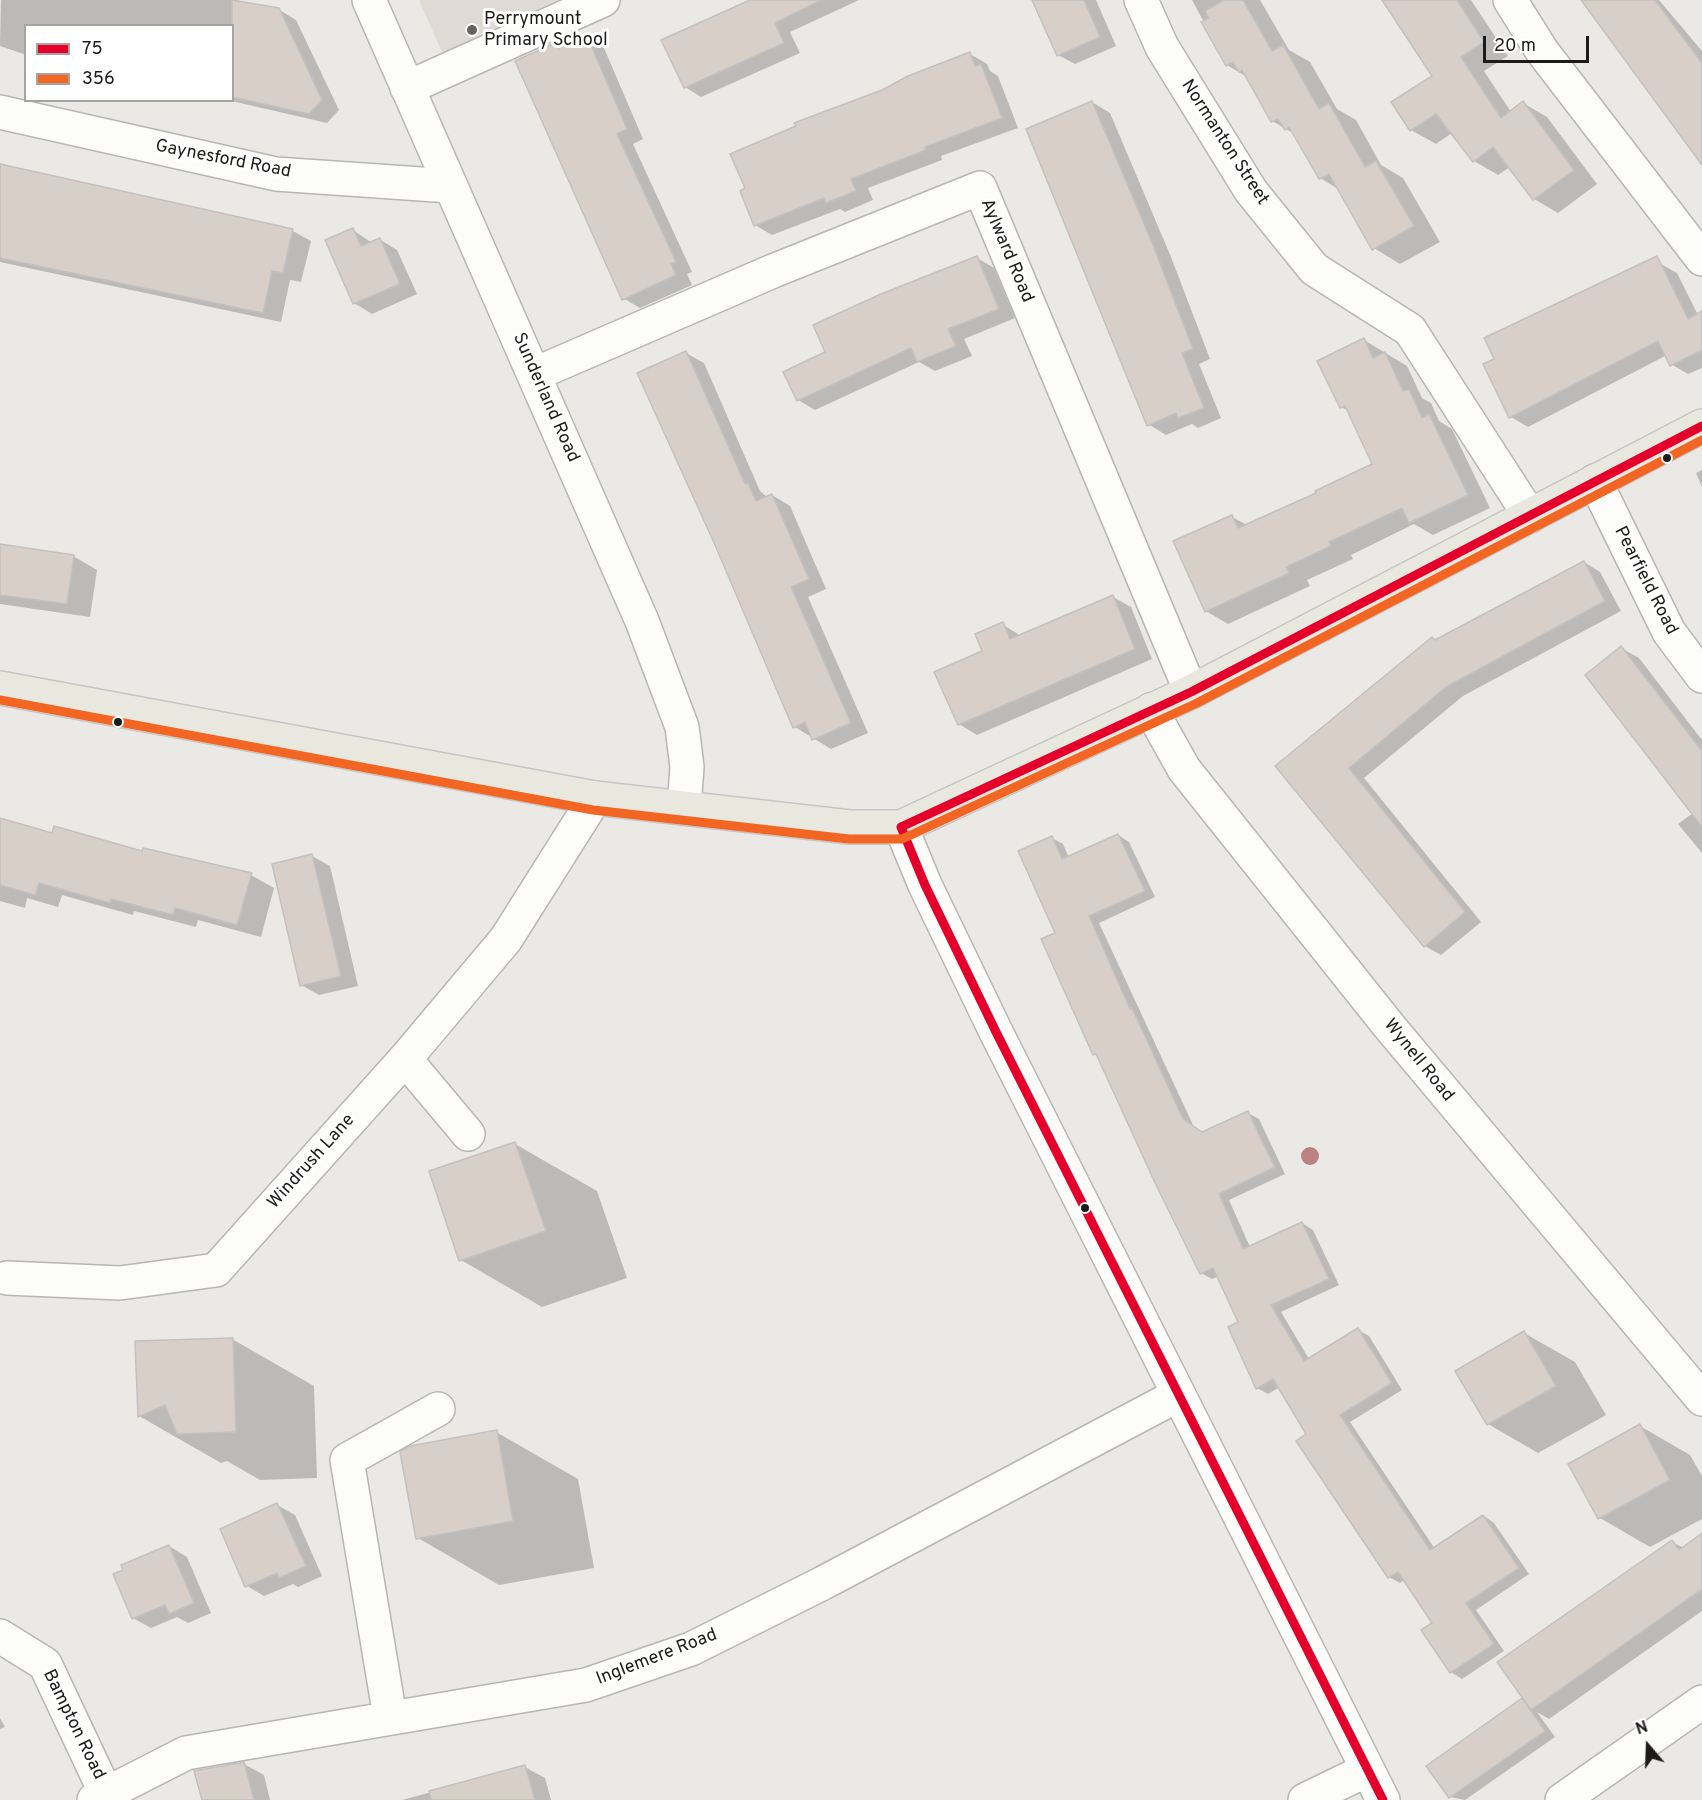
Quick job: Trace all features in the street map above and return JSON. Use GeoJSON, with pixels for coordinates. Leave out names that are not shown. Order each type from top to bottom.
{"type":"FeatureCollection","features":[{"type":"Feature","properties":{"kind":"main road"},"geometry":{"type":"LineString","coordinates":[[0,688],[595,798],[850,826],[901,827],[1191,692],[1702,426]]}},
{"type":"Feature","properties":{"kind":"street","name":"Sunderland Road"},"geometry":{"type":"LineString","coordinates":[[369,0],[642,621],[682,727],[687,767],[684,806]]}},
{"type":"Feature","properties":{"kind":"street"},"geometry":{"type":"LineString","coordinates":[[407,88],[603,0]]}},
{"type":"Feature","properties":{"kind":"street","name":"Normanton Street"},"geometry":{"type":"LineString","coordinates":[[1141,0],[1162,47],[1251,191],[1314,269],[1410,330],[1530,516]]}},
{"type":"Feature","properties":{"kind":"street"},"geometry":{"type":"LineString","coordinates":[[1510,0],[1542,51],[1696,243]]}},
{"type":"Feature","properties":{"kind":"street","name":"Gaynesford Road"},"geometry":{"type":"LineString","coordinates":[[0,112],[276,174],[450,186]]}},
{"type":"Feature","properties":{"kind":"street","name":"Aylward Road"},"geometry":{"type":"LineString","coordinates":[[535,374],[773,271],[980,188],[1191,692]]}},
{"type":"Feature","properties":{"kind":"street","name":"Pearfield Road"},"geometry":{"type":"LineString","coordinates":[[1595,481],[1669,632],[1702,676]]}},
{"type":"Feature","properties":{"kind":"street","name":"Wynell Road"},"geometry":{"type":"LineString","coordinates":[[1151,710],[1184,769],[1374,1008],[1587,1265],[1702,1399]]}},
{"type":"Feature","properties":{"kind":"street","name":"Windrush Lane"},"geometry":{"type":"LineString","coordinates":[[8,1278],[120,1283],[216,1270],[405,1059],[506,939],[595,798]]}},
{"type":"Feature","properties":{"kind":"street"},"geometry":{"type":"LineString","coordinates":[[901,827],[925,885],[996,1032],[1383,1800]]}},
{"type":"Feature","properties":{"kind":"street"},"geometry":{"type":"LineString","coordinates":[[405,1059],[468,1134]]}},
{"type":"Feature","properties":{"kind":"street","name":"Inglemere Road"},"geometry":{"type":"LineString","coordinates":[[103,1798],[186,1753],[586,1685],[691,1649],[823,1583],[1178,1395]]}},
{"type":"Feature","properties":{"kind":"street"},"geometry":{"type":"LineString","coordinates":[[390,1717],[347,1460],[438,1409]]}},
{"type":"Feature","properties":{"kind":"street","name":"Bampton Road"},"geometry":{"type":"LineString","coordinates":[[0,1636],[45,1664],[103,1798]]}},
{"type":"Feature","properties":{"kind":"street"},"geometry":{"type":"LineString","coordinates":[[1562,1800],[1702,1702]]}},
{"type":"Feature","properties":{"kind":"street"},"geometry":{"type":"LineString","coordinates":[[1305,1800],[1367,1770]]}},
{"type":"Feature","properties":{"kind":"shaded area","name":"Perrymount Primary School"},"geometry":{"type":"Polygon","coordinates":[[[419,0],[578,0],[445,59],[419,0]]]}},
{"type":"Feature","properties":{"kind":"building"},"geometry":{"type":"Polygon","coordinates":[[[232,0],[279,8],[322,100],[309,114],[234,97],[234,24],[232,24],[232,0]]]}},
{"type":"Feature","properties":{"kind":"building"},"geometry":{"type":"Polygon","coordinates":[[[750,0],[821,0],[775,23],[784,43],[684,88],[661,40],[750,0]]]}},
{"type":"Feature","properties":{"kind":"building"},"geometry":{"type":"Polygon","coordinates":[[[1032,0],[1084,0],[1100,37],[1057,56],[1032,0]]]}},
{"type":"Feature","properties":{"kind":"building"},"geometry":{"type":"Polygon","coordinates":[[[1224,0],[1243,0],[1272,51],[1283,45],[1319,109],[1329,103],[1365,167],[1376,161],[1414,226],[1372,250],[1329,174],[1319,179],[1289,127],[1285,130],[1278,119],[1271,122],[1242,70],[1239,72],[1233,62],[1226,66],[1201,22],[1209,18],[1205,11],[1224,0]]]}},
{"type":"Feature","properties":{"kind":"building"},"geometry":{"type":"Polygon","coordinates":[[[1382,0],[1457,0],[1484,42],[1461,57],[1501,118],[1523,101],[1574,170],[1533,200],[1493,147],[1473,162],[1436,114],[1410,131],[1391,102],[1432,76],[1382,0]]]}},
{"type":"Feature","properties":{"kind":"building"},"geometry":{"type":"Polygon","coordinates":[[[1581,0],[1655,0],[1702,63],[1702,165],[1581,0]]]}},
{"type":"Feature","properties":{"kind":"building"},"geometry":{"type":"Polygon","coordinates":[[[587,36],[627,129],[617,134],[676,262],[671,264],[676,275],[622,300],[515,61],[557,42],[559,48],[587,36]]]}},
{"type":"Feature","properties":{"kind":"building"},"geometry":{"type":"Polygon","coordinates":[[[970,52],[975,66],[981,64],[1002,118],[925,147],[926,150],[851,179],[856,191],[826,203],[824,198],[754,226],[740,191],[745,188],[730,154],[796,126],[794,123],[882,90],[908,76],[970,52]]]}},
{"type":"Feature","properties":{"kind":"building"},"geometry":{"type":"Polygon","coordinates":[[[1092,101],[1153,245],[1193,349],[1182,353],[1204,408],[1178,418],[1176,413],[1147,426],[1026,129],[1092,101]]]}},
{"type":"Feature","properties":{"kind":"building"},"geometry":{"type":"Polygon","coordinates":[[[0,164],[293,229],[283,273],[272,271],[263,313],[0,258],[0,164]]]}},
{"type":"Feature","properties":{"kind":"building"},"geometry":{"type":"Polygon","coordinates":[[[353,228],[361,246],[380,238],[400,284],[353,304],[325,240],[353,228]]]}},
{"type":"Feature","properties":{"kind":"building"},"geometry":{"type":"Polygon","coordinates":[[[977,256],[999,309],[948,329],[956,346],[917,362],[911,348],[797,401],[783,372],[825,352],[813,325],[881,294],[977,256]]]}},
{"type":"Feature","properties":{"kind":"building"},"geometry":{"type":"Polygon","coordinates":[[[1657,256],[1688,319],[1702,311],[1702,350],[1670,366],[1658,341],[1509,418],[1483,364],[1494,359],[1484,338],[1657,256]]]}},
{"type":"Feature","properties":{"kind":"building"},"geometry":{"type":"Polygon","coordinates":[[[1364,338],[1373,358],[1385,352],[1403,391],[1409,389],[1422,418],[1429,414],[1468,495],[1409,523],[1402,508],[1329,542],[1331,546],[1286,567],[1289,573],[1205,612],[1173,541],[1232,515],[1238,528],[1316,493],[1315,491],[1372,464],[1345,406],[1340,408],[1317,361],[1364,338]]]}},
{"type":"Feature","properties":{"kind":"building"},"geometry":{"type":"Polygon","coordinates":[[[686,351],[745,484],[748,483],[756,501],[772,494],[809,579],[791,587],[851,723],[812,740],[805,722],[793,728],[715,545],[637,373],[686,351]]]}},
{"type":"Feature","properties":{"kind":"building"},"geometry":{"type":"Polygon","coordinates":[[[0,544],[74,555],[67,604],[0,595],[0,544]]]}},
{"type":"Feature","properties":{"kind":"building"},"geometry":{"type":"Polygon","coordinates":[[[1584,561],[1605,601],[1446,687],[1349,768],[1465,912],[1424,947],[1275,766],[1432,637],[1435,640],[1584,561]]]}},
{"type":"Feature","properties":{"kind":"building"},"geometry":{"type":"Polygon","coordinates":[[[1113,595],[1135,649],[958,725],[934,672],[982,651],[975,634],[1003,622],[1010,639],[1113,595]]]}},
{"type":"Feature","properties":{"kind":"building"},"geometry":{"type":"Polygon","coordinates":[[[1621,646],[1702,751],[1702,827],[1585,675],[1621,646]]]}},
{"type":"Feature","properties":{"kind":"building"},"geometry":{"type":"Polygon","coordinates":[[[0,818],[52,833],[54,826],[142,851],[143,848],[252,873],[237,925],[175,908],[173,915],[111,899],[110,903],[39,883],[35,895],[0,885],[0,818]]]}},
{"type":"Feature","properties":{"kind":"building"},"geometry":{"type":"Polygon","coordinates":[[[1118,834],[1145,891],[1089,916],[1130,1009],[1132,1008],[1183,1119],[1202,1132],[1248,1111],[1275,1167],[1219,1194],[1243,1249],[1302,1222],[1329,1279],[1271,1305],[1304,1361],[1358,1328],[1392,1383],[1340,1415],[1430,1550],[1483,1515],[1519,1568],[1466,1603],[1494,1644],[1450,1673],[1421,1630],[1432,1623],[1398,1572],[1388,1578],[1296,1441],[1306,1434],[1273,1379],[1256,1389],[1228,1327],[1238,1322],[1213,1268],[1200,1274],[1096,1054],[1093,1055],[1041,939],[1055,933],[1018,851],[1052,836],[1062,859],[1118,834]]]}},
{"type":"Feature","properties":{"kind":"building"},"geometry":{"type":"Polygon","coordinates":[[[312,854],[341,976],[300,986],[272,864],[312,854]]]}},
{"type":"Feature","properties":{"kind":"building"},"geometry":{"type":"Polygon","coordinates":[[[515,1142],[546,1231],[459,1261],[429,1171],[515,1142]]]}},
{"type":"Feature","properties":{"kind":"building"},"geometry":{"type":"Polygon","coordinates":[[[1524,1331],[1556,1386],[1487,1425],[1455,1371],[1524,1331]]]}},
{"type":"Feature","properties":{"kind":"building"},"geometry":{"type":"Polygon","coordinates":[[[233,1338],[236,1432],[177,1434],[165,1405],[138,1417],[135,1341],[233,1338]]]}},
{"type":"Feature","properties":{"kind":"building"},"geometry":{"type":"Polygon","coordinates":[[[1640,1424],[1670,1480],[1598,1519],[1568,1464],[1640,1424]]]}},
{"type":"Feature","properties":{"kind":"building"},"geometry":{"type":"Polygon","coordinates":[[[497,1430],[513,1521],[416,1539],[400,1452],[410,1446],[497,1430]]]}},
{"type":"Feature","properties":{"kind":"building"},"geometry":{"type":"Polygon","coordinates":[[[277,1503],[306,1566],[279,1578],[277,1573],[245,1587],[220,1529],[277,1503]]]}},
{"type":"Feature","properties":{"kind":"building"},"geometry":{"type":"Polygon","coordinates":[[[1702,1533],[1702,1589],[1531,1710],[1497,1662],[1672,1540],[1679,1550],[1702,1533]]]}},
{"type":"Feature","properties":{"kind":"building"},"geometry":{"type":"Polygon","coordinates":[[[169,1545],[194,1603],[169,1614],[165,1605],[132,1619],[113,1574],[123,1570],[121,1565],[169,1545]]]}},
{"type":"Feature","properties":{"kind":"building"},"geometry":{"type":"Polygon","coordinates":[[[1522,1698],[1545,1731],[1449,1798],[1426,1766],[1522,1698]]]}},
{"type":"Feature","properties":{"kind":"building"},"geometry":{"type":"Polygon","coordinates":[[[244,1762],[254,1800],[202,1800],[194,1771],[244,1762]]]}},
{"type":"Feature","properties":{"kind":"building"},"geometry":{"type":"Polygon","coordinates":[[[525,1765],[535,1800],[431,1800],[429,1791],[525,1765]]]}},
{"type":"Feature","properties":{"kind":"transit line","name":"75"},"geometry":{"type":"LineString","coordinates":[[901,827],[1191,692],[1702,426]]}},
{"type":"Feature","properties":{"kind":"transit line","name":"356"},"geometry":{"type":"LineString","coordinates":[[0,700],[593,810],[849,839],[902,839],[1197,703],[1702,440]]}},
{"type":"Feature","properties":{"kind":"transit line","name":"75"},"geometry":{"type":"LineString","coordinates":[[901,827],[925,885],[996,1032],[1383,1800]]}},
{"type":"Feature","properties":{"kind":"place","name":"Perrymount Primary School"},"geometry":{"type":"Point","coordinates":[472,30]}}]}
